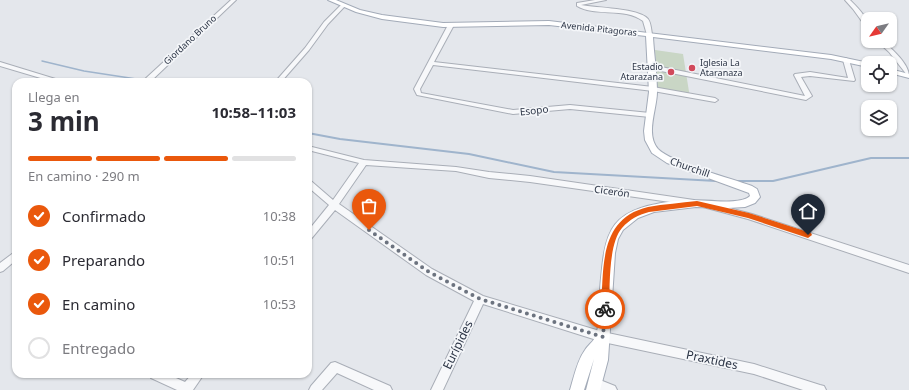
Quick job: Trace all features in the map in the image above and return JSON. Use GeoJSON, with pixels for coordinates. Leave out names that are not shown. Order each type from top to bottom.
{"type":"FeatureCollection","features":[{"type":"Feature","properties":{"kind":"main road","name":"Avenida Pitagoras"},"geometry":{"type":"LineString","coordinates":[[331,0],[382,17],[451,25],[550,23],[830,57],[861,63]]}},
{"type":"Feature","properties":{"kind":"main road","name":"Churchill"},"geometry":{"type":"LineString","coordinates":[[649,34],[653,89],[648,131],[649,140],[655,151],[670,161],[749,188],[755,194],[753,200],[747,203],[697,203]]}},
{"type":"Feature","properties":{"kind":"main road"},"geometry":{"type":"LineString","coordinates":[[897,72],[909,75]]}},
{"type":"Feature","properties":{"kind":"main road"},"geometry":{"type":"LineString","coordinates":[[594,386],[601,360],[609,253],[618,227],[629,217],[648,210],[697,203]]}},
{"type":"Feature","properties":{"kind":"main road"},"geometry":{"type":"LineString","coordinates":[[578,390],[589,355],[603,337]]}},
{"type":"Feature","properties":{"kind":"street","name":"Giordano Bruno"},"geometry":{"type":"LineString","coordinates":[[150,78],[234,0]]}},
{"type":"Feature","properties":{"kind":"street"},"geometry":{"type":"LineString","coordinates":[[604,0],[583,2],[579,4],[580,6],[632,14],[644,18],[648,24],[649,34]]}},
{"type":"Feature","properties":{"kind":"street"},"geometry":{"type":"LineString","coordinates":[[847,0],[861,16]]}},
{"type":"Feature","properties":{"kind":"street"},"geometry":{"type":"LineString","coordinates":[[282,78],[307,49],[326,24],[344,5]]}},
{"type":"Feature","properties":{"kind":"street"},"geometry":{"type":"LineString","coordinates":[[451,25],[431,63],[653,89],[715,100]]}},
{"type":"Feature","properties":{"kind":"street"},"geometry":{"type":"LineString","coordinates":[[887,48],[901,63],[909,75]]}},
{"type":"Feature","properties":{"kind":"street"},"geometry":{"type":"LineString","coordinates":[[651,67],[806,98],[809,96],[797,75],[810,74],[852,80],[846,60]]}},
{"type":"Feature","properties":{"kind":"street"},"geometry":{"type":"LineString","coordinates":[[901,63],[909,62]]}},
{"type":"Feature","properties":{"kind":"street","name":"Esopo"},"geometry":{"type":"LineString","coordinates":[[431,63],[417,89],[420,94],[513,112],[570,107],[650,115]]}},
{"type":"Feature","properties":{"kind":"street"},"geometry":{"type":"LineString","coordinates":[[0,64],[47,78]]}},
{"type":"Feature","properties":{"kind":"street","name":"Cicerón"},"geometry":{"type":"LineString","coordinates":[[312,149],[364,162],[456,169],[489,175],[530,179],[697,203],[749,216],[909,269]]}},
{"type":"Feature","properties":{"kind":"street"},"geometry":{"type":"LineString","coordinates":[[312,232],[334,205],[364,162]]}},
{"type":"Feature","properties":{"kind":"street","name":"Praxtides"},"geometry":{"type":"LineString","coordinates":[[312,186],[334,205],[429,272],[480,299],[603,337],[754,369],[820,390]]}},
{"type":"Feature","properties":{"kind":"street"},"geometry":{"type":"LineString","coordinates":[[0,268],[12,258]]}},
{"type":"Feature","properties":{"kind":"street","name":"Eurípides"},"geometry":{"type":"LineString","coordinates":[[437,390],[480,299]]}},
{"type":"Feature","properties":{"kind":"street"},"geometry":{"type":"LineString","coordinates":[[315,390],[335,367],[386,390]]}},
{"type":"Feature","properties":{"kind":"street"},"geometry":{"type":"LineString","coordinates":[[163,378],[186,389],[196,378]]}},
{"type":"Feature","properties":{"kind":"street"},"geometry":{"type":"LineString","coordinates":[[594,386],[611,390]]}},
{"type":"Feature","properties":{"kind":"green space"},"geometry":{"type":"Polygon","coordinates":[[[655,50],[683,54],[690,98],[657,92],[655,50]]]}},
{"type":"Feature","properties":{"kind":"waterway"},"geometry":{"type":"LineString","coordinates":[[42,61],[84,71],[130,78]]}},
{"type":"Feature","properties":{"kind":"waterway"},"geometry":{"type":"LineString","coordinates":[[312,134],[340,139],[469,154],[554,172],[716,181]]}},
{"type":"Feature","properties":{"kind":"waterway"},"geometry":{"type":"LineString","coordinates":[[735,181],[773,181],[871,158],[909,158]]}},
{"type":"Feature","properties":{"kind":"way so far"},"geometry":{"type":"LineString","coordinates":[[369,230],[429,272],[480,299],[603,337],[605,309]]}},
{"type":"Feature","properties":{"kind":"place","name":"Iglesia La Ataranaza"},"geometry":{"type":"Point","coordinates":[692,68]}},
{"type":"Feature","properties":{"kind":"place","name":"Estadio Atarazana"},"geometry":{"type":"Point","coordinates":[671,72]}},
{"type":"Feature","properties":{"kind":"route"},"geometry":{"type":"LineString","coordinates":[[605,309],[609,253],[612,241],[618,227],[629,217],[639,213],[648,210],[697,203],[749,216],[808,235]]}}]}
